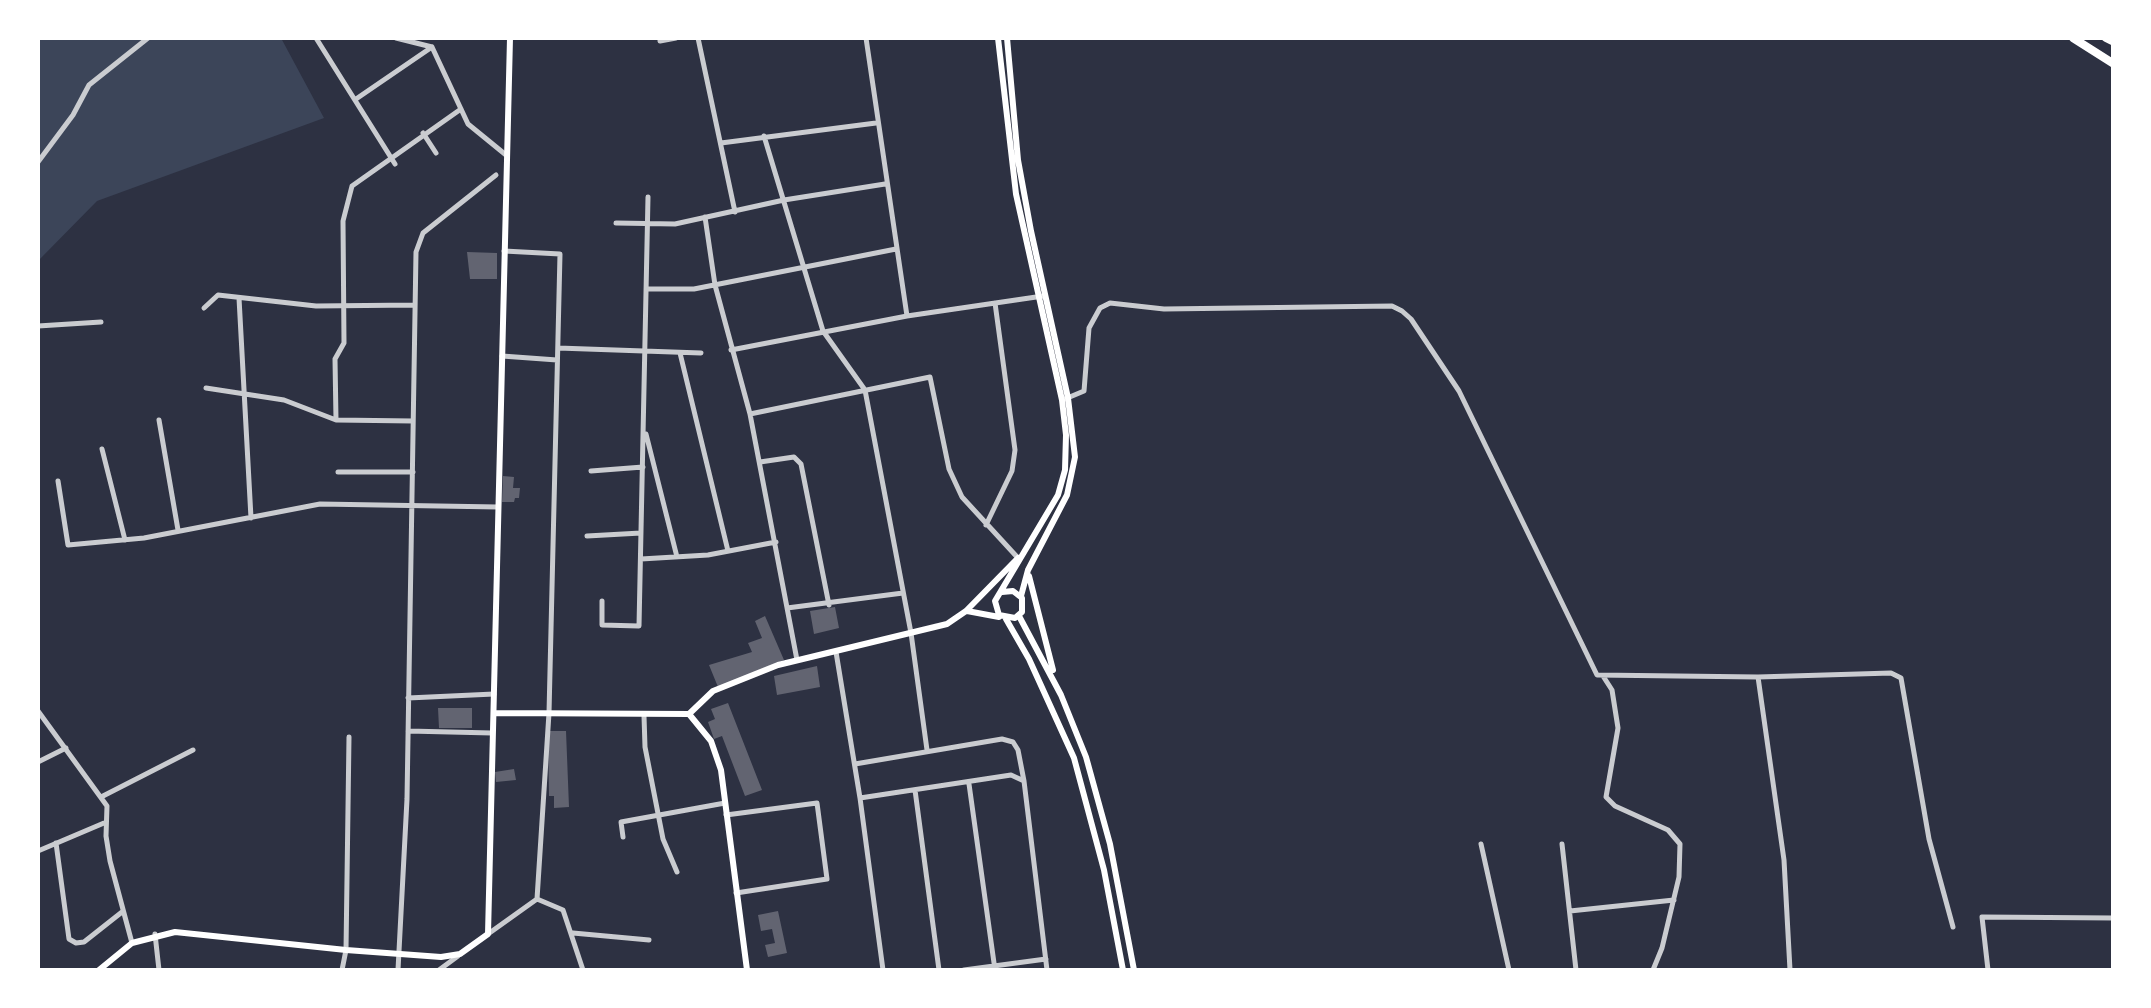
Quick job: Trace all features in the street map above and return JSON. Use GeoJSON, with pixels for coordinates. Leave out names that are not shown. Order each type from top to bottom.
{"type":"FeatureCollection","features":[{"type":"Feature","properties":{"kind":"highway"},"geometry":{"type":"LineString","coordinates":[[2073,38],[2114,64]]}},
{"type":"Feature","properties":{"kind":"main road"},"geometry":{"type":"LineString","coordinates":[[99,970],[132,943],[174,932],[401,955],[460,954],[488,934],[510,38]]}},
{"type":"Feature","properties":{"kind":"main road"},"geometry":{"type":"LineString","coordinates":[[998,38],[1016,194],[1076,457],[1072,480],[1028,570],[1021,596],[1024,607],[1019,616]]}},
{"type":"Feature","properties":{"kind":"main road"},"geometry":{"type":"LineString","coordinates":[[1007,38],[1018,160],[1042,296]]}},
{"type":"Feature","properties":{"kind":"main road"},"geometry":{"type":"LineString","coordinates":[[966,611],[1018,558],[1058,495],[1064,470],[1065,399]]}},
{"type":"Feature","properties":{"kind":"main road"},"geometry":{"type":"LineString","coordinates":[[1030,540],[995,606],[1029,659],[1074,758],[1104,870],[1123,970]]}},
{"type":"Feature","properties":{"kind":"main road"},"geometry":{"type":"LineString","coordinates":[[1028,570],[1061,695],[1096,793],[1122,896],[1134,970]]}},
{"type":"Feature","properties":{"kind":"main road"},"geometry":{"type":"LineString","coordinates":[[494,713],[689,714],[713,692],[796,660],[946,624],[1002,592],[1013,591],[1021,596]]}},
{"type":"Feature","properties":{"kind":"main road"},"geometry":{"type":"LineString","coordinates":[[966,611],[1005,618],[1019,616]]}},
{"type":"Feature","properties":{"kind":"main road"},"geometry":{"type":"LineString","coordinates":[[1019,616],[1061,695]]}},
{"type":"Feature","properties":{"kind":"main road"},"geometry":{"type":"LineString","coordinates":[[689,714],[711,741],[720,770],[746,970]]}},
{"type":"Feature","properties":{"kind":"street"},"geometry":{"type":"LineString","coordinates":[[38,162],[89,86],[148,38]]}},
{"type":"Feature","properties":{"kind":"street"},"geometry":{"type":"LineString","coordinates":[[316,38],[395,164]]}},
{"type":"Feature","properties":{"kind":"street"},"geometry":{"type":"LineString","coordinates":[[396,38],[432,47]]}},
{"type":"Feature","properties":{"kind":"street"},"geometry":{"type":"LineString","coordinates":[[660,40],[676,38]]}},
{"type":"Feature","properties":{"kind":"street"},"geometry":{"type":"LineString","coordinates":[[698,38],[735,212]]}},
{"type":"Feature","properties":{"kind":"street"},"geometry":{"type":"LineString","coordinates":[[866,38],[906,316]]}},
{"type":"Feature","properties":{"kind":"street"},"geometry":{"type":"LineString","coordinates":[[356,99],[432,47]]}},
{"type":"Feature","properties":{"kind":"street"},"geometry":{"type":"LineString","coordinates":[[432,47],[468,124],[507,156]]}},
{"type":"Feature","properties":{"kind":"street"},"geometry":{"type":"LineString","coordinates":[[336,420],[335,358],[344,343],[343,228],[352,186],[461,109]]}},
{"type":"Feature","properties":{"kind":"street"},"geometry":{"type":"LineString","coordinates":[[720,143],[876,123]]}},
{"type":"Feature","properties":{"kind":"street"},"geometry":{"type":"LineString","coordinates":[[423,133],[436,152]]}},
{"type":"Feature","properties":{"kind":"street"},"geometry":{"type":"LineString","coordinates":[[764,136],[823,331],[865,390],[910,633],[927,750]]}},
{"type":"Feature","properties":{"kind":"street"},"geometry":{"type":"LineString","coordinates":[[398,970],[408,732],[416,252],[423,233],[496,175]]}},
{"type":"Feature","properties":{"kind":"street"},"geometry":{"type":"LineString","coordinates":[[616,223],[674,224],[784,200],[885,184]]}},
{"type":"Feature","properties":{"kind":"street"},"geometry":{"type":"LineString","coordinates":[[602,601],[602,625],[640,626],[648,197]]}},
{"type":"Feature","properties":{"kind":"street"},"geometry":{"type":"LineString","coordinates":[[705,218],[715,285],[760,462],[796,660]]}},
{"type":"Feature","properties":{"kind":"street"},"geometry":{"type":"LineString","coordinates":[[647,289],[694,289],[896,248]]}},
{"type":"Feature","properties":{"kind":"street"},"geometry":{"type":"LineString","coordinates":[[504,251],[560,254],[549,713],[537,899]]}},
{"type":"Feature","properties":{"kind":"street"},"geometry":{"type":"LineString","coordinates":[[731,350],[906,316],[1042,296]]}},
{"type":"Feature","properties":{"kind":"street"},"geometry":{"type":"LineString","coordinates":[[204,308],[213,297],[316,306],[416,304]]}},
{"type":"Feature","properties":{"kind":"street"},"geometry":{"type":"LineString","coordinates":[[239,298],[251,518]]}},
{"type":"Feature","properties":{"kind":"street"},"geometry":{"type":"LineString","coordinates":[[986,525],[1012,471],[1016,450],[995,303]]}},
{"type":"Feature","properties":{"kind":"street"},"geometry":{"type":"LineString","coordinates":[[1065,399],[1084,391],[1089,328],[1100,308],[1110,304],[1164,309],[1392,306],[1411,319],[1459,391],[1592,668],[1612,690],[1618,728],[1606,796],[1615,806],[1650,819],[1676,837],[1681,856],[1674,900],[1653,970]]}},
{"type":"Feature","properties":{"kind":"street"},"geometry":{"type":"LineString","coordinates":[[38,326],[101,322]]}},
{"type":"Feature","properties":{"kind":"street"},"geometry":{"type":"LineString","coordinates":[[558,348],[702,353]]}},
{"type":"Feature","properties":{"kind":"street"},"geometry":{"type":"LineString","coordinates":[[680,353],[728,551]]}},
{"type":"Feature","properties":{"kind":"street"},"geometry":{"type":"LineString","coordinates":[[502,356],[557,360]]}},
{"type":"Feature","properties":{"kind":"street"},"geometry":{"type":"LineString","coordinates":[[750,414],[930,377],[948,469],[962,497],[1018,558]]}},
{"type":"Feature","properties":{"kind":"street"},"geometry":{"type":"LineString","coordinates":[[206,388],[284,400],[336,420],[414,421]]}},
{"type":"Feature","properties":{"kind":"street"},"geometry":{"type":"LineString","coordinates":[[159,420],[178,532]]}},
{"type":"Feature","properties":{"kind":"street"},"geometry":{"type":"LineString","coordinates":[[644,426],[676,557]]}},
{"type":"Feature","properties":{"kind":"street"},"geometry":{"type":"LineString","coordinates":[[102,449],[125,540]]}},
{"type":"Feature","properties":{"kind":"street"},"geometry":{"type":"LineString","coordinates":[[760,462],[798,459],[829,605]]}},
{"type":"Feature","properties":{"kind":"street"},"geometry":{"type":"LineString","coordinates":[[591,471],[643,467]]}},
{"type":"Feature","properties":{"kind":"street"},"geometry":{"type":"LineString","coordinates":[[338,472],[413,472]]}},
{"type":"Feature","properties":{"kind":"street"},"geometry":{"type":"LineString","coordinates":[[58,481],[68,545],[178,532],[320,504],[498,506]]}},
{"type":"Feature","properties":{"kind":"street"},"geometry":{"type":"LineString","coordinates":[[587,536],[642,533]]}},
{"type":"Feature","properties":{"kind":"street"},"geometry":{"type":"LineString","coordinates":[[641,559],[776,542]]}},
{"type":"Feature","properties":{"kind":"street"},"geometry":{"type":"LineString","coordinates":[[787,608],[903,594]]}},
{"type":"Feature","properties":{"kind":"street"},"geometry":{"type":"LineString","coordinates":[[836,648],[882,970]]}},
{"type":"Feature","properties":{"kind":"street"},"geometry":{"type":"LineString","coordinates":[[1602,675],[1758,677],[1891,673],[1901,678],[1928,839],[1953,928]]}},
{"type":"Feature","properties":{"kind":"street"},"geometry":{"type":"LineString","coordinates":[[1758,677],[1784,860],[1790,970]]}},
{"type":"Feature","properties":{"kind":"street"},"geometry":{"type":"LineString","coordinates":[[408,698],[494,694]]}},
{"type":"Feature","properties":{"kind":"street"},"geometry":{"type":"LineString","coordinates":[[38,711],[103,796],[122,912],[132,943]]}},
{"type":"Feature","properties":{"kind":"street"},"geometry":{"type":"LineString","coordinates":[[644,716],[645,747],[663,839],[677,872]]}},
{"type":"Feature","properties":{"kind":"street"},"geometry":{"type":"LineString","coordinates":[[408,732],[492,733]]}},
{"type":"Feature","properties":{"kind":"street"},"geometry":{"type":"LineString","coordinates":[[342,970],[346,950],[349,736]]}},
{"type":"Feature","properties":{"kind":"street"},"geometry":{"type":"LineString","coordinates":[[855,764],[1008,739],[1018,750],[1024,781],[1047,970]]}},
{"type":"Feature","properties":{"kind":"street"},"geometry":{"type":"LineString","coordinates":[[38,762],[66,748]]}},
{"type":"Feature","properties":{"kind":"street"},"geometry":{"type":"LineString","coordinates":[[103,796],[193,750]]}},
{"type":"Feature","properties":{"kind":"street"},"geometry":{"type":"LineString","coordinates":[[860,798],[1012,776],[1024,781]]}},
{"type":"Feature","properties":{"kind":"street"},"geometry":{"type":"LineString","coordinates":[[969,784],[994,969]]}},
{"type":"Feature","properties":{"kind":"street"},"geometry":{"type":"LineString","coordinates":[[915,790],[939,970]]}},
{"type":"Feature","properties":{"kind":"street"},"geometry":{"type":"LineString","coordinates":[[623,837],[621,822],[725,803]]}},
{"type":"Feature","properties":{"kind":"street"},"geometry":{"type":"LineString","coordinates":[[726,815],[817,803],[827,879],[736,893]]}},
{"type":"Feature","properties":{"kind":"street"},"geometry":{"type":"LineString","coordinates":[[38,851],[106,822]]}},
{"type":"Feature","properties":{"kind":"street"},"geometry":{"type":"LineString","coordinates":[[56,843],[68,938],[84,942],[122,912]]}},
{"type":"Feature","properties":{"kind":"street"},"geometry":{"type":"LineString","coordinates":[[1481,844],[1509,970]]}},
{"type":"Feature","properties":{"kind":"street"},"geometry":{"type":"LineString","coordinates":[[1562,844],[1577,970]]}},
{"type":"Feature","properties":{"kind":"street"},"geometry":{"type":"LineString","coordinates":[[537,899],[563,910],[583,970]]}},
{"type":"Feature","properties":{"kind":"street"},"geometry":{"type":"LineString","coordinates":[[488,934],[537,899]]}},
{"type":"Feature","properties":{"kind":"street"},"geometry":{"type":"LineString","coordinates":[[1570,912],[1674,900]]}},
{"type":"Feature","properties":{"kind":"street"},"geometry":{"type":"LineString","coordinates":[[1988,970],[1982,917],[2114,918]]}},
{"type":"Feature","properties":{"kind":"street"},"geometry":{"type":"LineString","coordinates":[[572,933],[650,940]]}},
{"type":"Feature","properties":{"kind":"street"},"geometry":{"type":"LineString","coordinates":[[155,934],[159,970]]}},
{"type":"Feature","properties":{"kind":"street"},"geometry":{"type":"LineString","coordinates":[[439,970],[460,954]]}},
{"type":"Feature","properties":{"kind":"street"},"geometry":{"type":"LineString","coordinates":[[964,970],[1046,960]]}},
{"type":"Feature","properties":{"kind":"shaded area"},"geometry":{"type":"Polygon","coordinates":[[[38,38],[281,38],[324,118],[97,201],[38,261],[38,38]]]}},
{"type":"Feature","properties":{"kind":"building"},"geometry":{"type":"Polygon","coordinates":[[[467,252],[497,253],[497,279],[470,279],[467,252]]]}},
{"type":"Feature","properties":{"kind":"building"},"geometry":{"type":"Polygon","coordinates":[[[503,476],[514,477],[513,488],[520,488],[519,498],[514,502],[502,502],[503,476]]]}},
{"type":"Feature","properties":{"kind":"building"},"geometry":{"type":"Polygon","coordinates":[[[835,607],[839,628],[814,634],[810,611],[835,607]]]}},
{"type":"Feature","properties":{"kind":"building"},"geometry":{"type":"Polygon","coordinates":[[[765,616],[784,660],[718,687],[709,665],[752,652],[748,643],[762,638],[755,621],[765,616]]]}},
{"type":"Feature","properties":{"kind":"building"},"geometry":{"type":"Polygon","coordinates":[[[817,666],[820,687],[777,695],[774,676],[817,666]]]}},
{"type":"Feature","properties":{"kind":"building"},"geometry":{"type":"Polygon","coordinates":[[[728,703],[762,790],[745,796],[722,736],[714,739],[708,722],[715,719],[711,709],[728,703]]]}},
{"type":"Feature","properties":{"kind":"building"},"geometry":{"type":"Polygon","coordinates":[[[438,708],[472,708],[472,728],[439,728],[438,708]]]}},
{"type":"Feature","properties":{"kind":"building"},"geometry":{"type":"Polygon","coordinates":[[[548,731],[566,731],[569,807],[554,808],[554,796],[549,796],[548,731]]]}},
{"type":"Feature","properties":{"kind":"building"},"geometry":{"type":"Polygon","coordinates":[[[514,769],[516,780],[496,782],[495,772],[514,769]]]}},
{"type":"Feature","properties":{"kind":"building"},"geometry":{"type":"Polygon","coordinates":[[[778,911],[787,953],[768,957],[765,945],[775,943],[772,929],[761,931],[758,915],[778,911]]]}}]}
